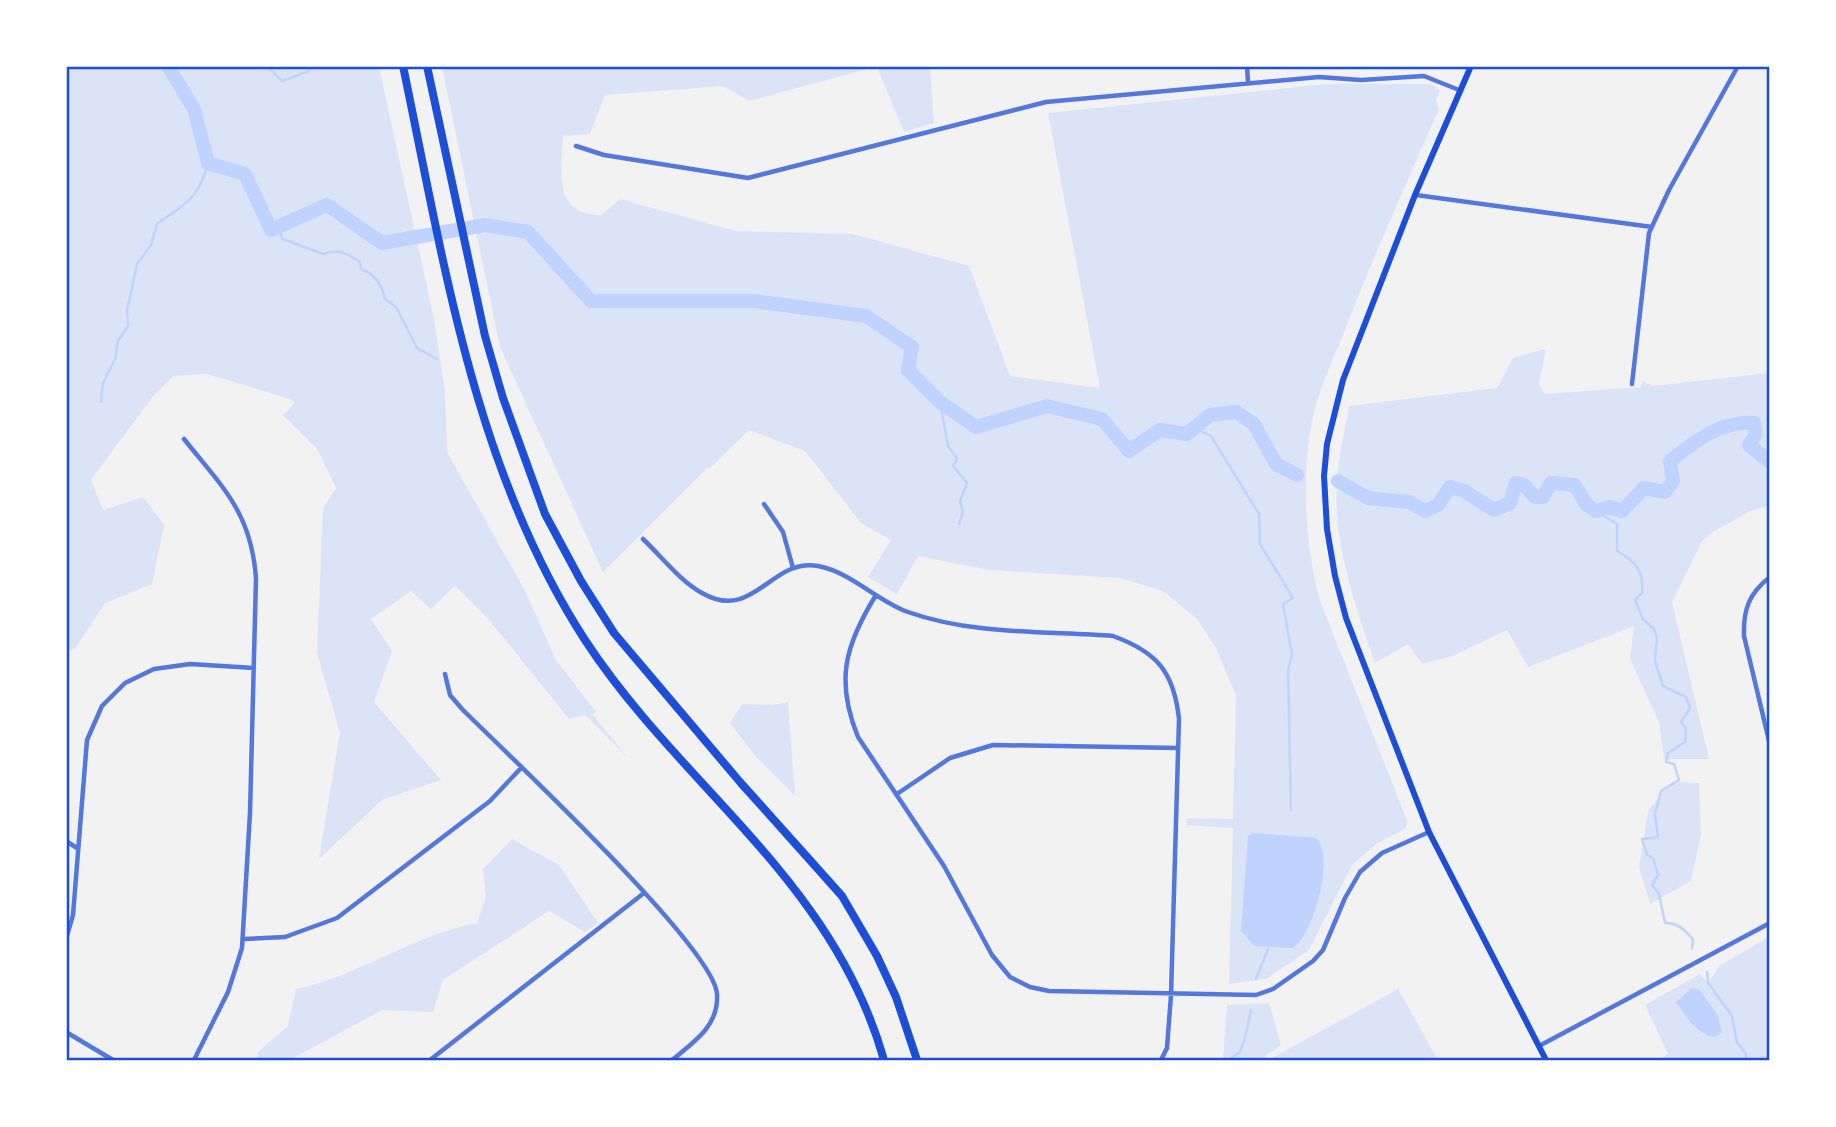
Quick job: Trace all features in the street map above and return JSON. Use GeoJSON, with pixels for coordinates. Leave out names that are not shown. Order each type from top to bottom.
{"type":"FeatureCollection","features":[{"type":"Feature","properties":{"kind":"highway"},"geometry":{"type":"LineString","coordinates":[[403,66],[461,342],[499,465],[564,604],[609,674],[633,704],[762,846],[803,898],[857,991],[884,1060]]}},
{"type":"Feature","properties":{"kind":"highway"},"geometry":{"type":"LineString","coordinates":[[427,66],[485,335],[503,398],[545,513],[581,581],[614,633],[740,782],[842,896],[877,956],[896,997],[917,1060]]}},
{"type":"Feature","properties":{"kind":"main road"},"geometry":{"type":"LineString","coordinates":[[1471,66],[1415,195],[1343,380],[1329,435],[1324,476],[1335,576],[1346,618],[1429,832],[1546,1060]]}},
{"type":"Feature","properties":{"kind":"street"},"geometry":{"type":"LineString","coordinates":[[1247,66],[1248,82]]}},
{"type":"Feature","properties":{"kind":"street"},"geometry":{"type":"LineString","coordinates":[[1632,384],[1652,227],[1669,190],[1738,66]]}},
{"type":"Feature","properties":{"kind":"street"},"geometry":{"type":"LineString","coordinates":[[576,146],[604,155],[748,178],[1046,102],[1319,77],[1361,80],[1424,76],[1459,90]]}},
{"type":"Feature","properties":{"kind":"street"},"geometry":{"type":"LineString","coordinates":[[1415,195],[1652,227]]}},
{"type":"Feature","properties":{"kind":"street"},"geometry":{"type":"LineString","coordinates":[[184,439],[235,502],[254,553],[256,578],[243,940],[228,992],[194,1060]]}},
{"type":"Feature","properties":{"kind":"street"},"geometry":{"type":"LineString","coordinates":[[764,504],[783,532],[793,568]]}},
{"type":"Feature","properties":{"kind":"street"},"geometry":{"type":"LineString","coordinates":[[643,540],[694,588],[719,600],[743,600],[793,568],[818,566],[838,573],[905,611],[938,621],[1113,636],[1137,645],[1155,657],[1176,695],[1178,748],[1171,995],[1167,1048],[1161,1060]]}},
{"type":"Feature","properties":{"kind":"street"},"geometry":{"type":"LineString","coordinates":[[1769,577],[1756,588],[1743,620],[1744,636],[1769,746]]}},
{"type":"Feature","properties":{"kind":"street"},"geometry":{"type":"LineString","coordinates":[[876,596],[856,627],[845,667],[845,694],[859,737],[944,866],[992,956],[1010,977],[1030,987],[1049,991],[1171,995],[1256,995],[1273,989],[1313,961],[1323,950],[1345,898],[1360,872],[1382,853],[1429,832]]}},
{"type":"Feature","properties":{"kind":"street"},"geometry":{"type":"LineString","coordinates":[[66,939],[72,915],[87,740],[97,715],[113,694],[139,675],[172,665],[254,668]]}},
{"type":"Feature","properties":{"kind":"street"},"geometry":{"type":"LineString","coordinates":[[444,674],[450,695],[644,893],[709,970],[717,990],[717,1008],[706,1031],[672,1060]]}},
{"type":"Feature","properties":{"kind":"street"},"geometry":{"type":"LineString","coordinates":[[897,794],[950,758],[993,745],[1178,748]]}},
{"type":"Feature","properties":{"kind":"street"},"geometry":{"type":"LineString","coordinates":[[243,940],[285,937],[337,918],[490,801],[522,768]]}},
{"type":"Feature","properties":{"kind":"street"},"geometry":{"type":"LineString","coordinates":[[66,841],[78,848]]}},
{"type":"Feature","properties":{"kind":"street"},"geometry":{"type":"LineString","coordinates":[[430,1060],[644,893]]}},
{"type":"Feature","properties":{"kind":"street"},"geometry":{"type":"LineString","coordinates":[[1539,1046],[1769,923]]}},
{"type":"Feature","properties":{"kind":"street"},"geometry":{"type":"LineString","coordinates":[[66,1032],[113,1060]]}},
{"type":"Feature","properties":{"kind":"shaded area"},"geometry":{"type":"Polygon","coordinates":[[[67,66],[379,67],[434,319],[445,390],[447,452],[523,587],[556,660],[596,712],[592,714],[628,758],[585,715],[569,719],[490,621],[455,586],[431,609],[411,591],[371,619],[392,651],[374,702],[441,780],[382,800],[319,859],[340,733],[317,653],[323,508],[336,488],[317,449],[283,415],[294,404],[293,400],[207,374],[173,376],[154,395],[91,480],[103,510],[143,497],[164,525],[152,584],[105,603],[75,649],[67,651],[67,66]]]}},
{"type":"Feature","properties":{"kind":"shaded area"},"geometry":{"type":"Polygon","coordinates":[[[442,67],[875,67],[749,101],[723,86],[605,95],[590,134],[563,136],[561,166],[566,196],[578,210],[600,216],[620,199],[736,231],[853,234],[969,266],[1010,376],[1100,388],[1048,113],[1327,84],[1431,84],[1440,91],[1436,100],[1439,109],[1377,250],[1322,388],[1312,421],[1307,465],[1308,534],[1320,601],[1407,820],[1406,828],[1375,845],[1352,865],[1309,950],[1266,979],[1229,984],[1233,828],[1187,825],[1187,818],[1233,819],[1236,696],[1216,648],[1197,619],[1163,591],[1120,578],[989,570],[918,556],[897,594],[868,577],[891,540],[861,523],[805,451],[749,430],[603,572],[500,347],[442,67]]]}},
{"type":"Feature","properties":{"kind":"shaded area"},"geometry":{"type":"Polygon","coordinates":[[[877,67],[930,67],[934,123],[904,132],[877,67]]]}},
{"type":"Feature","properties":{"kind":"shaded area"},"geometry":{"type":"Polygon","coordinates":[[[1546,349],[1539,384],[1545,394],[1641,387],[1642,381],[1653,386],[1769,373],[1769,506],[1753,510],[1714,531],[1702,541],[1672,602],[1709,759],[1664,759],[1659,722],[1630,659],[1634,626],[1528,667],[1507,630],[1450,657],[1422,664],[1408,644],[1375,663],[1352,592],[1337,518],[1338,469],[1349,406],[1497,388],[1513,358],[1546,349]]]}},
{"type":"Feature","properties":{"kind":"shaded area"},"geometry":{"type":"Polygon","coordinates":[[[788,702],[795,796],[756,757],[730,723],[742,704],[773,705],[788,702]]]}},
{"type":"Feature","properties":{"kind":"shaded area"},"geometry":{"type":"Polygon","coordinates":[[[1671,782],[1699,783],[1701,835],[1691,881],[1650,904],[1639,867],[1648,811],[1671,782]]]}},
{"type":"Feature","properties":{"kind":"shaded area"},"geometry":{"type":"Polygon","coordinates":[[[512,839],[559,865],[598,923],[585,932],[549,911],[443,980],[433,1012],[382,1010],[290,1060],[257,1060],[258,1052],[288,1026],[296,989],[342,975],[431,937],[477,923],[486,896],[483,869],[512,839]]]}},
{"type":"Feature","properties":{"kind":"shaded area"},"geometry":{"type":"Polygon","coordinates":[[[1769,937],[1769,1060],[1659,1060],[1668,1054],[1645,1005],[1700,974],[1708,983],[1719,966],[1769,937]]]}},
{"type":"Feature","properties":{"kind":"shaded area"},"geometry":{"type":"Polygon","coordinates":[[[1398,989],[1438,1060],[1268,1060],[1398,989]]]}},
{"type":"Feature","properties":{"kind":"shaded area"},"geometry":{"type":"Polygon","coordinates":[[[1269,1003],[1281,1045],[1260,1060],[1223,1060],[1227,1005],[1269,1003]]]}},
{"type":"Feature","properties":{"kind":"water"},"geometry":{"type":"Polygon","coordinates":[[[1253,833],[1317,838],[1322,848],[1324,861],[1320,894],[1308,927],[1293,948],[1254,946],[1241,931],[1248,836],[1253,833]]]}},
{"type":"Feature","properties":{"kind":"water"},"geometry":{"type":"Polygon","coordinates":[[[1692,988],[1700,990],[1717,1014],[1722,1032],[1715,1037],[1697,1029],[1676,1002],[1692,988]]]}},
{"type":"Feature","properties":{"kind":"waterway"},"geometry":{"type":"LineString","coordinates":[[168,66],[194,109],[208,163],[245,174],[271,230],[327,205],[382,243],[485,225],[528,232],[591,301],[754,301],[866,316],[912,347],[908,370],[940,402],[976,427],[1047,406],[1102,419],[1129,451],[1160,430],[1187,434],[1210,415],[1236,412],[1254,424],[1276,464],[1297,475]]}},
{"type":"Feature","properties":{"kind":"waterway"},"geometry":{"type":"LineString","coordinates":[[239,66],[268,67],[282,81],[309,71],[310,66]]}},
{"type":"Feature","properties":{"kind":"waterway"},"geometry":{"type":"LineString","coordinates":[[101,402],[103,383],[115,359],[118,341],[128,326],[127,311],[137,264],[151,245],[157,224],[196,193],[208,163]]}},
{"type":"Feature","properties":{"kind":"waterway"},"geometry":{"type":"LineString","coordinates":[[277,227],[283,239],[323,254],[342,252],[360,262],[361,269],[374,277],[385,299],[396,307],[417,348],[437,359]]}},
{"type":"Feature","properties":{"kind":"waterway"},"geometry":{"type":"LineString","coordinates":[[940,402],[948,446],[957,458],[953,466],[967,483],[960,501],[963,512],[959,524]]}},
{"type":"Feature","properties":{"kind":"waterway"},"geometry":{"type":"LineString","coordinates":[[1338,481],[1368,498],[1409,502],[1425,511],[1438,505],[1450,487],[1464,491],[1494,510],[1510,503],[1516,483],[1524,485],[1535,497],[1543,497],[1551,483],[1575,485],[1586,504],[1596,511],[1610,507],[1622,511],[1644,488],[1665,492],[1673,481],[1670,461],[1699,440],[1730,425],[1754,423],[1756,434],[1749,445],[1770,462]]}},
{"type":"Feature","properties":{"kind":"waterway"},"geometry":{"type":"LineString","coordinates":[[1195,428],[1211,436],[1259,514],[1260,544],[1293,598],[1283,604],[1292,655],[1288,671],[1291,810]]}},
{"type":"Feature","properties":{"kind":"waterway"},"geometry":{"type":"LineString","coordinates":[[1596,511],[1617,524],[1617,551],[1634,563],[1642,578],[1642,593],[1635,600],[1643,619],[1654,629],[1657,638],[1655,661],[1663,686],[1686,697],[1690,708],[1681,722],[1686,729],[1685,742],[1668,753],[1666,762],[1674,764],[1679,780],[1661,791],[1655,814],[1658,837],[1642,839],[1647,855],[1653,858],[1658,875],[1652,885],[1659,894],[1665,923],[1677,926],[1687,933],[1693,939],[1692,949]]}},
{"type":"Feature","properties":{"kind":"waterway"},"geometry":{"type":"LineString","coordinates":[[1256,979],[1268,949]]}},
{"type":"Feature","properties":{"kind":"waterway"},"geometry":{"type":"LineString","coordinates":[[1707,972],[1708,983],[1732,1016],[1737,1042],[1746,1054],[1746,1060]]}},
{"type":"Feature","properties":{"kind":"waterway"},"geometry":{"type":"LineString","coordinates":[[1229,1060],[1240,1052],[1251,1010]]}}]}
